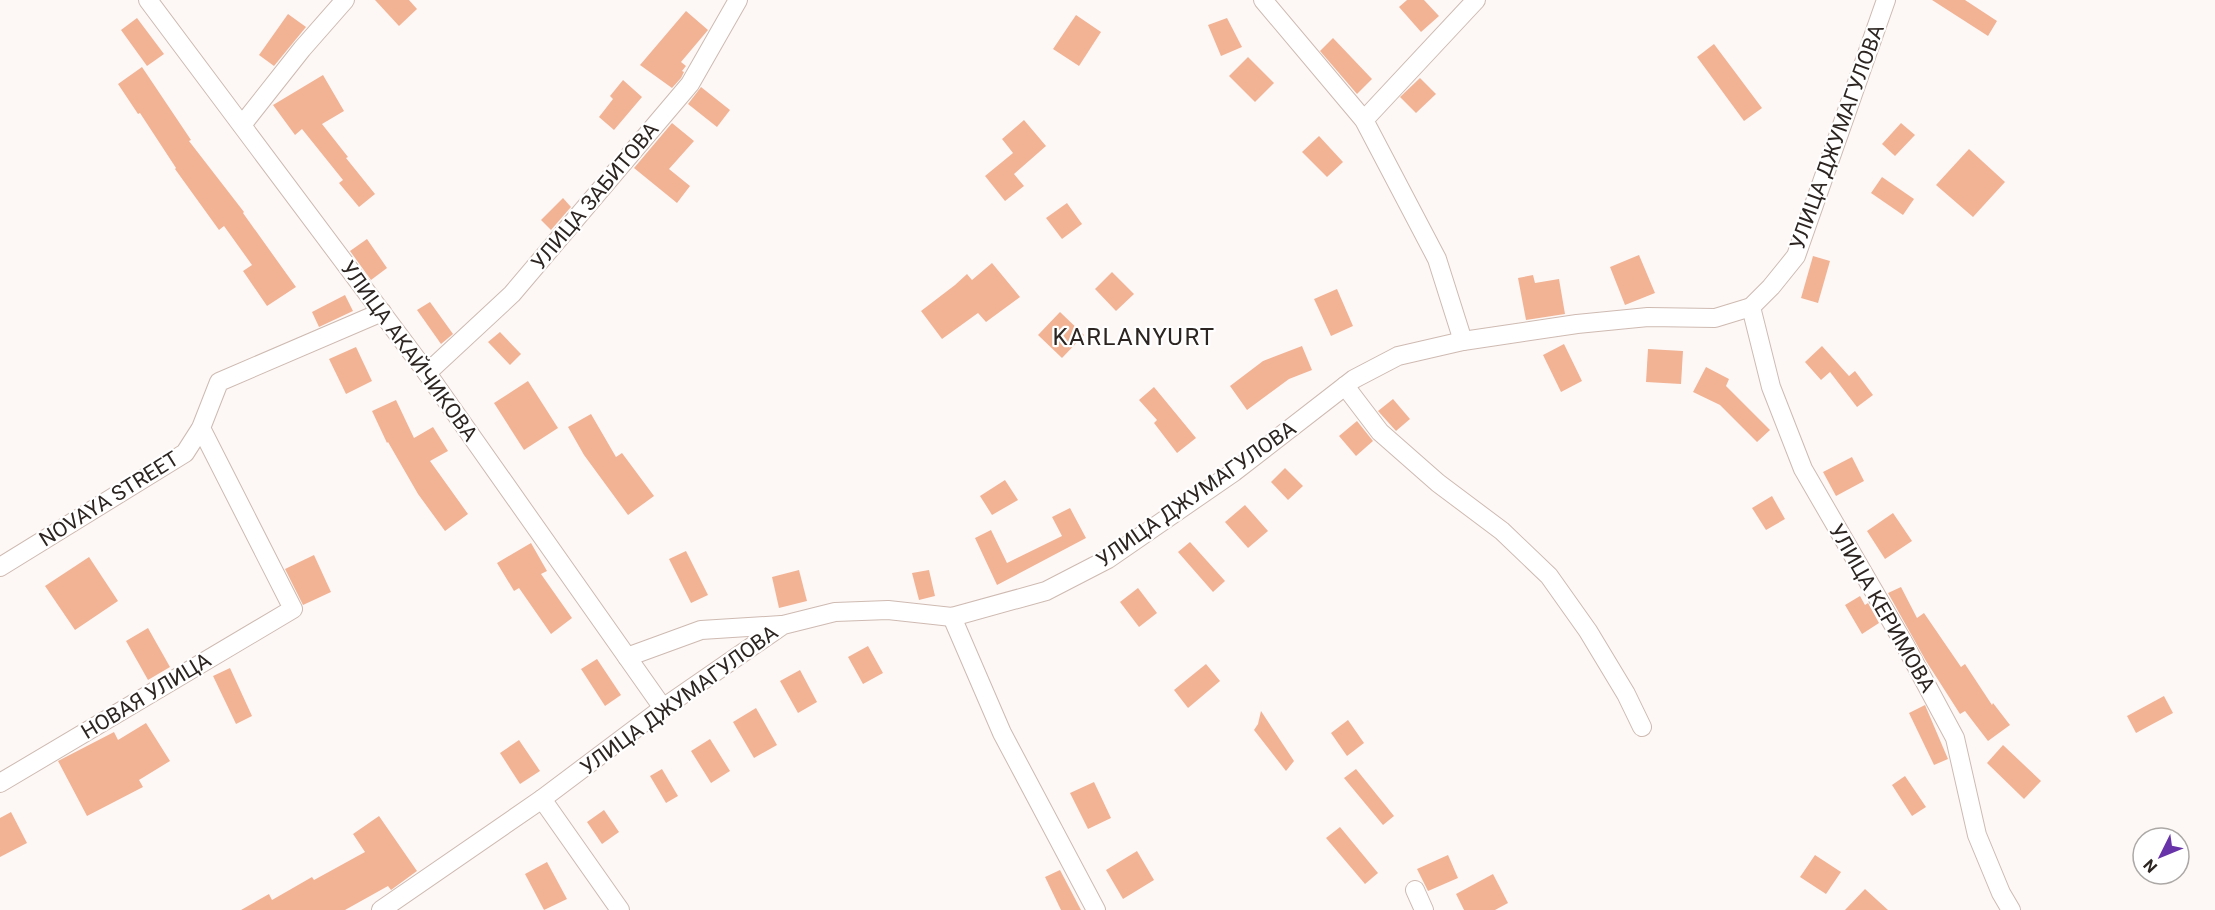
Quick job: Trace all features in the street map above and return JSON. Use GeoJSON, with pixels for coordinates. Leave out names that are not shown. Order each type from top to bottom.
{"type":"FeatureCollection","features":[{"type":"Feature","properties":{"kind":"street","name":"УЛИЦА АКАЙЧИКОВА"},"geometry":{"type":"LineString","coordinates":[[148,0],[427,373],[663,708]]}},
{"type":"Feature","properties":{"kind":"street"},"geometry":{"type":"LineString","coordinates":[[242,125],[302,49],[345,0]]}},
{"type":"Feature","properties":{"kind":"street","name":"УЛИЦА ЗАБИТОВА"},"geometry":{"type":"LineString","coordinates":[[427,373],[512,294],[690,84],[738,0]]}},
{"type":"Feature","properties":{"kind":"street"},"geometry":{"type":"LineString","coordinates":[[1263,0],[1364,120],[1437,258],[1462,341]]}},
{"type":"Feature","properties":{"kind":"street"},"geometry":{"type":"LineString","coordinates":[[1364,120],[1476,0]]}},
{"type":"Feature","properties":{"kind":"street","name":"УЛИЦА ДЖУМАГУЛОВА"},"geometry":{"type":"LineString","coordinates":[[381,910],[542,799],[663,708],[783,625],[835,612],[888,610],[952,617],[1046,591],[1108,559],[1234,472],[1354,379],[1398,356],[1462,341],[1577,324],[1648,317],[1715,318],[1750,307],[1771,287],[1796,256],[1886,0]]}},
{"type":"Feature","properties":{"kind":"street","name":"УЛИЦА КЕРИМОВА"},"geometry":{"type":"LineString","coordinates":[[1750,307],[1771,387],[1803,469],[1905,645],[1955,738],[1977,835],[2001,893],[2011,910]]}},
{"type":"Feature","properties":{"kind":"street","name":"NOVAYA STREET"},"geometry":{"type":"LineString","coordinates":[[0,567],[185,453],[201,428],[219,382],[382,312]]}},
{"type":"Feature","properties":{"kind":"street"},"geometry":{"type":"LineString","coordinates":[[1345,386],[1380,432],[1438,483],[1502,531],[1549,576],[1588,631],[1626,694],[1642,727]]}},
{"type":"Feature","properties":{"kind":"street","name":"НОВАЯ УЛИЦА"},"geometry":{"type":"LineString","coordinates":[[0,783],[293,609],[201,428]]}},
{"type":"Feature","properties":{"kind":"street"},"geometry":{"type":"LineString","coordinates":[[952,617],[1002,733],[1096,910]]}},
{"type":"Feature","properties":{"kind":"street"},"geometry":{"type":"LineString","coordinates":[[627,657],[701,630],[783,625]]}},
{"type":"Feature","properties":{"kind":"street"},"geometry":{"type":"LineString","coordinates":[[542,799],[620,910]]}},
{"type":"Feature","properties":{"kind":"street"},"geometry":{"type":"LineString","coordinates":[[1415,890],[1424,910]]}},
{"type":"Feature","properties":{"kind":"building"},"geometry":{"type":"Polygon","coordinates":[[[375,0],[409,0],[417,9],[399,26],[375,0]]]}},
{"type":"Feature","properties":{"kind":"building"},"geometry":{"type":"Polygon","coordinates":[[[1407,0],[1424,0],[1439,16],[1421,32],[1399,7],[1407,0]]]}},
{"type":"Feature","properties":{"kind":"building"},"geometry":{"type":"Polygon","coordinates":[[[1932,0],[1965,0],[1997,21],[1988,36],[1932,0]]]}},
{"type":"Feature","properties":{"kind":"building"},"geometry":{"type":"Polygon","coordinates":[[[686,11],[708,30],[681,62],[686,66],[682,71],[684,72],[672,88],[640,65],[686,11]]]}},
{"type":"Feature","properties":{"kind":"building"},"geometry":{"type":"Polygon","coordinates":[[[288,14],[306,27],[274,66],[259,55],[288,14]]]}},
{"type":"Feature","properties":{"kind":"building"},"geometry":{"type":"Polygon","coordinates":[[[1076,15],[1101,32],[1079,66],[1053,49],[1076,15]]]}},
{"type":"Feature","properties":{"kind":"building"},"geometry":{"type":"Polygon","coordinates":[[[137,18],[164,54],[147,66],[121,30],[137,18]]]}},
{"type":"Feature","properties":{"kind":"building"},"geometry":{"type":"Polygon","coordinates":[[[1227,18],[1242,47],[1221,56],[1208,25],[1227,18]]]}},
{"type":"Feature","properties":{"kind":"building"},"geometry":{"type":"Polygon","coordinates":[[[1333,38],[1372,79],[1357,94],[1320,51],[1333,38]]]}},
{"type":"Feature","properties":{"kind":"building"},"geometry":{"type":"Polygon","coordinates":[[[1714,44],[1762,108],[1744,121],[1697,57],[1714,44]]]}},
{"type":"Feature","properties":{"kind":"building"},"geometry":{"type":"Polygon","coordinates":[[[1248,57],[1274,83],[1255,102],[1229,76],[1248,57]]]}},
{"type":"Feature","properties":{"kind":"building"},"geometry":{"type":"Polygon","coordinates":[[[142,67],[191,140],[189,141],[244,212],[296,287],[267,306],[243,271],[252,265],[224,226],[219,230],[118,84],[142,67]]]}},
{"type":"Feature","properties":{"kind":"building"},"geometry":{"type":"Polygon","coordinates":[[[323,75],[344,111],[322,124],[375,194],[359,207],[339,183],[343,180],[302,129],[295,135],[273,105],[323,75]]]}},
{"type":"Feature","properties":{"kind":"building"},"geometry":{"type":"Polygon","coordinates":[[[1420,78],[1436,94],[1416,113],[1400,97],[1420,78]]]}},
{"type":"Feature","properties":{"kind":"building"},"geometry":{"type":"Polygon","coordinates":[[[623,80],[642,97],[614,130],[599,117],[613,99],[610,96],[623,80]]]}},
{"type":"Feature","properties":{"kind":"building"},"geometry":{"type":"Polygon","coordinates":[[[701,87],[730,110],[717,127],[688,104],[701,87]]]}},
{"type":"Feature","properties":{"kind":"building"},"geometry":{"type":"Polygon","coordinates":[[[1024,120],[1046,146],[1014,174],[1024,186],[1005,201],[985,176],[1013,153],[1002,139],[1024,120]]]}},
{"type":"Feature","properties":{"kind":"building"},"geometry":{"type":"Polygon","coordinates":[[[672,123],[694,141],[669,169],[690,186],[677,203],[634,168],[672,123]]]}},
{"type":"Feature","properties":{"kind":"building"},"geometry":{"type":"Polygon","coordinates":[[[1901,123],[1915,135],[1895,156],[1882,144],[1901,123]]]}},
{"type":"Feature","properties":{"kind":"building"},"geometry":{"type":"Polygon","coordinates":[[[1319,136],[1343,162],[1327,177],[1302,152],[1319,136]]]}},
{"type":"Feature","properties":{"kind":"building"},"geometry":{"type":"Polygon","coordinates":[[[1969,149],[2005,182],[1973,217],[1936,185],[1969,149]]]}},
{"type":"Feature","properties":{"kind":"building"},"geometry":{"type":"Polygon","coordinates":[[[1882,177],[1914,199],[1903,215],[1871,193],[1882,177]]]}},
{"type":"Feature","properties":{"kind":"building"},"geometry":{"type":"Polygon","coordinates":[[[563,198],[571,207],[551,230],[541,220],[563,198]]]}},
{"type":"Feature","properties":{"kind":"building"},"geometry":{"type":"Polygon","coordinates":[[[1067,203],[1082,224],[1062,239],[1046,218],[1067,203]]]}},
{"type":"Feature","properties":{"kind":"building"},"geometry":{"type":"Polygon","coordinates":[[[367,239],[387,268],[371,280],[350,251],[367,239]]]}},
{"type":"Feature","properties":{"kind":"building"},"geometry":{"type":"Polygon","coordinates":[[[1639,255],[1655,293],[1625,305],[1610,267],[1639,255]]]}},
{"type":"Feature","properties":{"kind":"building"},"geometry":{"type":"Polygon","coordinates":[[[1813,256],[1830,261],[1818,303],[1801,298],[1813,256]]]}},
{"type":"Feature","properties":{"kind":"building"},"geometry":{"type":"Polygon","coordinates":[[[992,263],[1020,297],[986,322],[978,313],[942,339],[921,311],[967,274],[972,280],[992,263]]]}},
{"type":"Feature","properties":{"kind":"building"},"geometry":{"type":"Polygon","coordinates":[[[1112,272],[1134,294],[1116,311],[1095,289],[1112,272]]]}},
{"type":"Feature","properties":{"kind":"building"},"geometry":{"type":"Polygon","coordinates":[[[1533,275],[1535,283],[1559,279],[1565,314],[1526,320],[1518,278],[1533,275]]]}},
{"type":"Feature","properties":{"kind":"building"},"geometry":{"type":"Polygon","coordinates":[[[1337,289],[1353,326],[1331,336],[1314,299],[1337,289]]]}},
{"type":"Feature","properties":{"kind":"building"},"geometry":{"type":"Polygon","coordinates":[[[345,295],[353,311],[319,327],[312,312],[345,295]]]}},
{"type":"Feature","properties":{"kind":"building"},"geometry":{"type":"Polygon","coordinates":[[[430,302],[453,334],[441,344],[417,310],[430,302]]]}},
{"type":"Feature","properties":{"kind":"building"},"geometry":{"type":"Polygon","coordinates":[[[1060,312],[1084,335],[1062,358],[1038,335],[1060,312]]]}},
{"type":"Feature","properties":{"kind":"building"},"geometry":{"type":"Polygon","coordinates":[[[500,332],[521,354],[510,365],[488,342],[500,332]]]}},
{"type":"Feature","properties":{"kind":"building"},"geometry":{"type":"Polygon","coordinates":[[[1564,344],[1582,381],[1561,392],[1543,355],[1564,344]]]}},
{"type":"Feature","properties":{"kind":"building"},"geometry":{"type":"Polygon","coordinates":[[[1302,346],[1312,370],[1289,379],[1247,410],[1230,386],[1263,361],[1302,346]]]}},
{"type":"Feature","properties":{"kind":"building"},"geometry":{"type":"Polygon","coordinates":[[[1822,346],[1849,376],[1855,371],[1873,395],[1857,407],[1830,372],[1821,380],[1805,362],[1822,346]]]}},
{"type":"Feature","properties":{"kind":"building"},"geometry":{"type":"Polygon","coordinates":[[[356,347],[372,381],[346,394],[329,359],[356,347]]]}},
{"type":"Feature","properties":{"kind":"building"},"geometry":{"type":"Polygon","coordinates":[[[1648,349],[1683,351],[1681,384],[1646,382],[1648,349]]]}},
{"type":"Feature","properties":{"kind":"building"},"geometry":{"type":"Polygon","coordinates":[[[1706,367],[1729,379],[1726,386],[1770,430],[1757,442],[1720,405],[1693,392],[1706,367]]]}},
{"type":"Feature","properties":{"kind":"building"},"geometry":{"type":"Polygon","coordinates":[[[528,381],[558,428],[524,450],[494,403],[528,381]]]}},
{"type":"Feature","properties":{"kind":"building"},"geometry":{"type":"Polygon","coordinates":[[[1154,387],[1196,438],[1177,453],[1154,423],[1157,420],[1139,400],[1154,387]]]}},
{"type":"Feature","properties":{"kind":"building"},"geometry":{"type":"Polygon","coordinates":[[[1393,399],[1410,419],[1396,431],[1378,411],[1393,399]]]}},
{"type":"Feature","properties":{"kind":"building"},"geometry":{"type":"Polygon","coordinates":[[[396,400],[414,438],[433,427],[448,451],[430,461],[468,514],[445,531],[418,494],[387,443],[372,411],[396,400]]]}},
{"type":"Feature","properties":{"kind":"building"},"geometry":{"type":"Polygon","coordinates":[[[591,414],[616,457],[622,453],[654,496],[628,515],[584,455],[568,427],[591,414]]]}},
{"type":"Feature","properties":{"kind":"building"},"geometry":{"type":"Polygon","coordinates":[[[1357,421],[1373,441],[1356,456],[1339,436],[1357,421]]]}},
{"type":"Feature","properties":{"kind":"building"},"geometry":{"type":"Polygon","coordinates":[[[1852,457],[1864,481],[1836,496],[1823,472],[1852,457]]]}},
{"type":"Feature","properties":{"kind":"building"},"geometry":{"type":"Polygon","coordinates":[[[1285,468],[1303,486],[1288,500],[1271,482],[1285,468]]]}},
{"type":"Feature","properties":{"kind":"building"},"geometry":{"type":"Polygon","coordinates":[[[1005,480],[1018,500],[992,515],[980,496],[1005,480]]]}},
{"type":"Feature","properties":{"kind":"building"},"geometry":{"type":"Polygon","coordinates":[[[1772,496],[1785,519],[1766,530],[1752,508],[1772,496]]]}},
{"type":"Feature","properties":{"kind":"building"},"geometry":{"type":"Polygon","coordinates":[[[1245,505],[1268,531],[1248,548],[1225,522],[1245,505]]]}},
{"type":"Feature","properties":{"kind":"building"},"geometry":{"type":"Polygon","coordinates":[[[1070,508],[1086,538],[997,585],[975,538],[991,530],[1007,563],[1062,536],[1052,517],[1070,508]]]}},
{"type":"Feature","properties":{"kind":"building"},"geometry":{"type":"Polygon","coordinates":[[[1893,513],[1912,541],[1885,559],[1867,531],[1893,513]]]}},
{"type":"Feature","properties":{"kind":"building"},"geometry":{"type":"Polygon","coordinates":[[[1190,542],[1225,581],[1213,592],[1178,552],[1190,542]]]}},
{"type":"Feature","properties":{"kind":"building"},"geometry":{"type":"Polygon","coordinates":[[[531,543],[547,571],[541,574],[572,618],[551,634],[519,588],[514,591],[497,563],[531,543]]]}},
{"type":"Feature","properties":{"kind":"building"},"geometry":{"type":"Polygon","coordinates":[[[686,551],[708,595],[691,603],[669,559],[686,551]]]}},
{"type":"Feature","properties":{"kind":"building"},"geometry":{"type":"Polygon","coordinates":[[[314,555],[331,592],[303,605],[285,569],[314,555]]]}},
{"type":"Feature","properties":{"kind":"building"},"geometry":{"type":"Polygon","coordinates":[[[89,557],[118,601],[75,630],[45,586],[89,557]]]}},
{"type":"Feature","properties":{"kind":"building"},"geometry":{"type":"Polygon","coordinates":[[[799,570],[807,601],[779,608],[772,577],[799,570]]]}},
{"type":"Feature","properties":{"kind":"building"},"geometry":{"type":"Polygon","coordinates":[[[929,570],[935,596],[919,600],[912,573],[929,570]]]}},
{"type":"Feature","properties":{"kind":"building"},"geometry":{"type":"Polygon","coordinates":[[[1901,587],[1917,618],[1924,613],[1961,667],[1965,664],[1992,705],[1993,703],[2010,725],[1988,741],[1965,711],[1960,714],[1926,661],[1888,593],[1901,587]]]}},
{"type":"Feature","properties":{"kind":"building"},"geometry":{"type":"Polygon","coordinates":[[[1138,588],[1157,613],[1139,627],[1120,602],[1138,588]]]}},
{"type":"Feature","properties":{"kind":"building"},"geometry":{"type":"Polygon","coordinates":[[[1860,596],[1865,605],[1868,603],[1879,623],[1862,634],[1845,605],[1860,596]]]}},
{"type":"Feature","properties":{"kind":"building"},"geometry":{"type":"Polygon","coordinates":[[[148,628],[170,667],[148,680],[126,641],[148,628]]]}},
{"type":"Feature","properties":{"kind":"building"},"geometry":{"type":"Polygon","coordinates":[[[868,646],[883,673],[863,684],[848,657],[868,646]]]}},
{"type":"Feature","properties":{"kind":"building"},"geometry":{"type":"Polygon","coordinates":[[[597,659],[621,695],[605,706],[581,669],[597,659]]]}},
{"type":"Feature","properties":{"kind":"building"},"geometry":{"type":"Polygon","coordinates":[[[1206,664],[1220,681],[1188,708],[1174,690],[1206,664]]]}},
{"type":"Feature","properties":{"kind":"building"},"geometry":{"type":"Polygon","coordinates":[[[230,668],[252,716],[236,724],[213,676],[230,668]]]}},
{"type":"Feature","properties":{"kind":"building"},"geometry":{"type":"Polygon","coordinates":[[[800,670],[817,702],[798,713],[780,681],[800,670]]]}},
{"type":"Feature","properties":{"kind":"building"},"geometry":{"type":"Polygon","coordinates":[[[2164,696],[2173,713],[2136,733],[2127,716],[2164,696]]]}},
{"type":"Feature","properties":{"kind":"building"},"geometry":{"type":"Polygon","coordinates":[[[1925,705],[1948,759],[1934,765],[1909,713],[1925,705]]]}},
{"type":"Feature","properties":{"kind":"building"},"geometry":{"type":"Polygon","coordinates":[[[756,708],[777,745],[754,758],[733,722],[756,708]]]}},
{"type":"Feature","properties":{"kind":"building"},"geometry":{"type":"Polygon","coordinates":[[[1261,711],[1294,761],[1286,771],[1254,730],[1261,711]]]}},
{"type":"Feature","properties":{"kind":"building"},"geometry":{"type":"Polygon","coordinates":[[[1348,720],[1364,743],[1347,756],[1331,733],[1348,720]]]}},
{"type":"Feature","properties":{"kind":"building"},"geometry":{"type":"Polygon","coordinates":[[[146,723],[170,761],[139,780],[143,787],[87,816],[58,761],[114,732],[118,740],[146,723]]]}},
{"type":"Feature","properties":{"kind":"building"},"geometry":{"type":"Polygon","coordinates":[[[710,739],[730,771],[711,783],[691,751],[710,739]]]}},
{"type":"Feature","properties":{"kind":"building"},"geometry":{"type":"Polygon","coordinates":[[[519,740],[540,771],[520,784],[500,753],[519,740]]]}},
{"type":"Feature","properties":{"kind":"building"},"geometry":{"type":"Polygon","coordinates":[[[2003,745],[2041,781],[2024,799],[1987,763],[2003,745]]]}},
{"type":"Feature","properties":{"kind":"building"},"geometry":{"type":"Polygon","coordinates":[[[662,769],[678,796],[666,803],[650,776],[662,769]]]}},
{"type":"Feature","properties":{"kind":"building"},"geometry":{"type":"Polygon","coordinates":[[[1356,769],[1394,816],[1383,825],[1344,778],[1356,769]]]}},
{"type":"Feature","properties":{"kind":"building"},"geometry":{"type":"Polygon","coordinates":[[[1905,776],[1926,807],[1912,816],[1892,785],[1905,776]]]}},
{"type":"Feature","properties":{"kind":"building"},"geometry":{"type":"Polygon","coordinates":[[[1094,782],[1111,818],[1088,829],[1070,793],[1094,782]]]}},
{"type":"Feature","properties":{"kind":"building"},"geometry":{"type":"Polygon","coordinates":[[[604,810],[619,832],[602,844],[587,822],[604,810]]]}},
{"type":"Feature","properties":{"kind":"building"},"geometry":{"type":"Polygon","coordinates":[[[11,812],[27,843],[0,857],[0,818],[11,812]]]}},
{"type":"Feature","properties":{"kind":"building"},"geometry":{"type":"Polygon","coordinates":[[[379,816],[417,871],[391,890],[388,886],[345,910],[241,910],[269,894],[272,900],[312,877],[314,880],[365,852],[353,834],[379,816]]]}},
{"type":"Feature","properties":{"kind":"building"},"geometry":{"type":"Polygon","coordinates":[[[1340,827],[1378,873],[1365,884],[1326,838],[1340,827]]]}},
{"type":"Feature","properties":{"kind":"building"},"geometry":{"type":"Polygon","coordinates":[[[1137,851],[1154,880],[1123,899],[1106,870],[1137,851]]]}},
{"type":"Feature","properties":{"kind":"building"},"geometry":{"type":"Polygon","coordinates":[[[1448,855],[1458,878],[1428,891],[1417,869],[1448,855]]]}},
{"type":"Feature","properties":{"kind":"building"},"geometry":{"type":"Polygon","coordinates":[[[1815,855],[1841,872],[1826,894],[1800,877],[1815,855]]]}},
{"type":"Feature","properties":{"kind":"building"},"geometry":{"type":"Polygon","coordinates":[[[547,862],[567,899],[544,910],[525,874],[547,862]]]}},
{"type":"Feature","properties":{"kind":"building"},"geometry":{"type":"Polygon","coordinates":[[[1060,870],[1081,910],[1061,910],[1045,877],[1060,870]]]}},
{"type":"Feature","properties":{"kind":"building"},"geometry":{"type":"Polygon","coordinates":[[[1493,874],[1508,903],[1495,910],[1464,910],[1456,894],[1493,874]]]}},
{"type":"Feature","properties":{"kind":"building"},"geometry":{"type":"Polygon","coordinates":[[[1865,889],[1888,910],[1845,910],[1865,889]]]}},
{"type":"Feature","properties":{"kind":"district","name":"KARLANYURT"},"geometry":{"type":"Point","coordinates":[1134,337]}}]}
